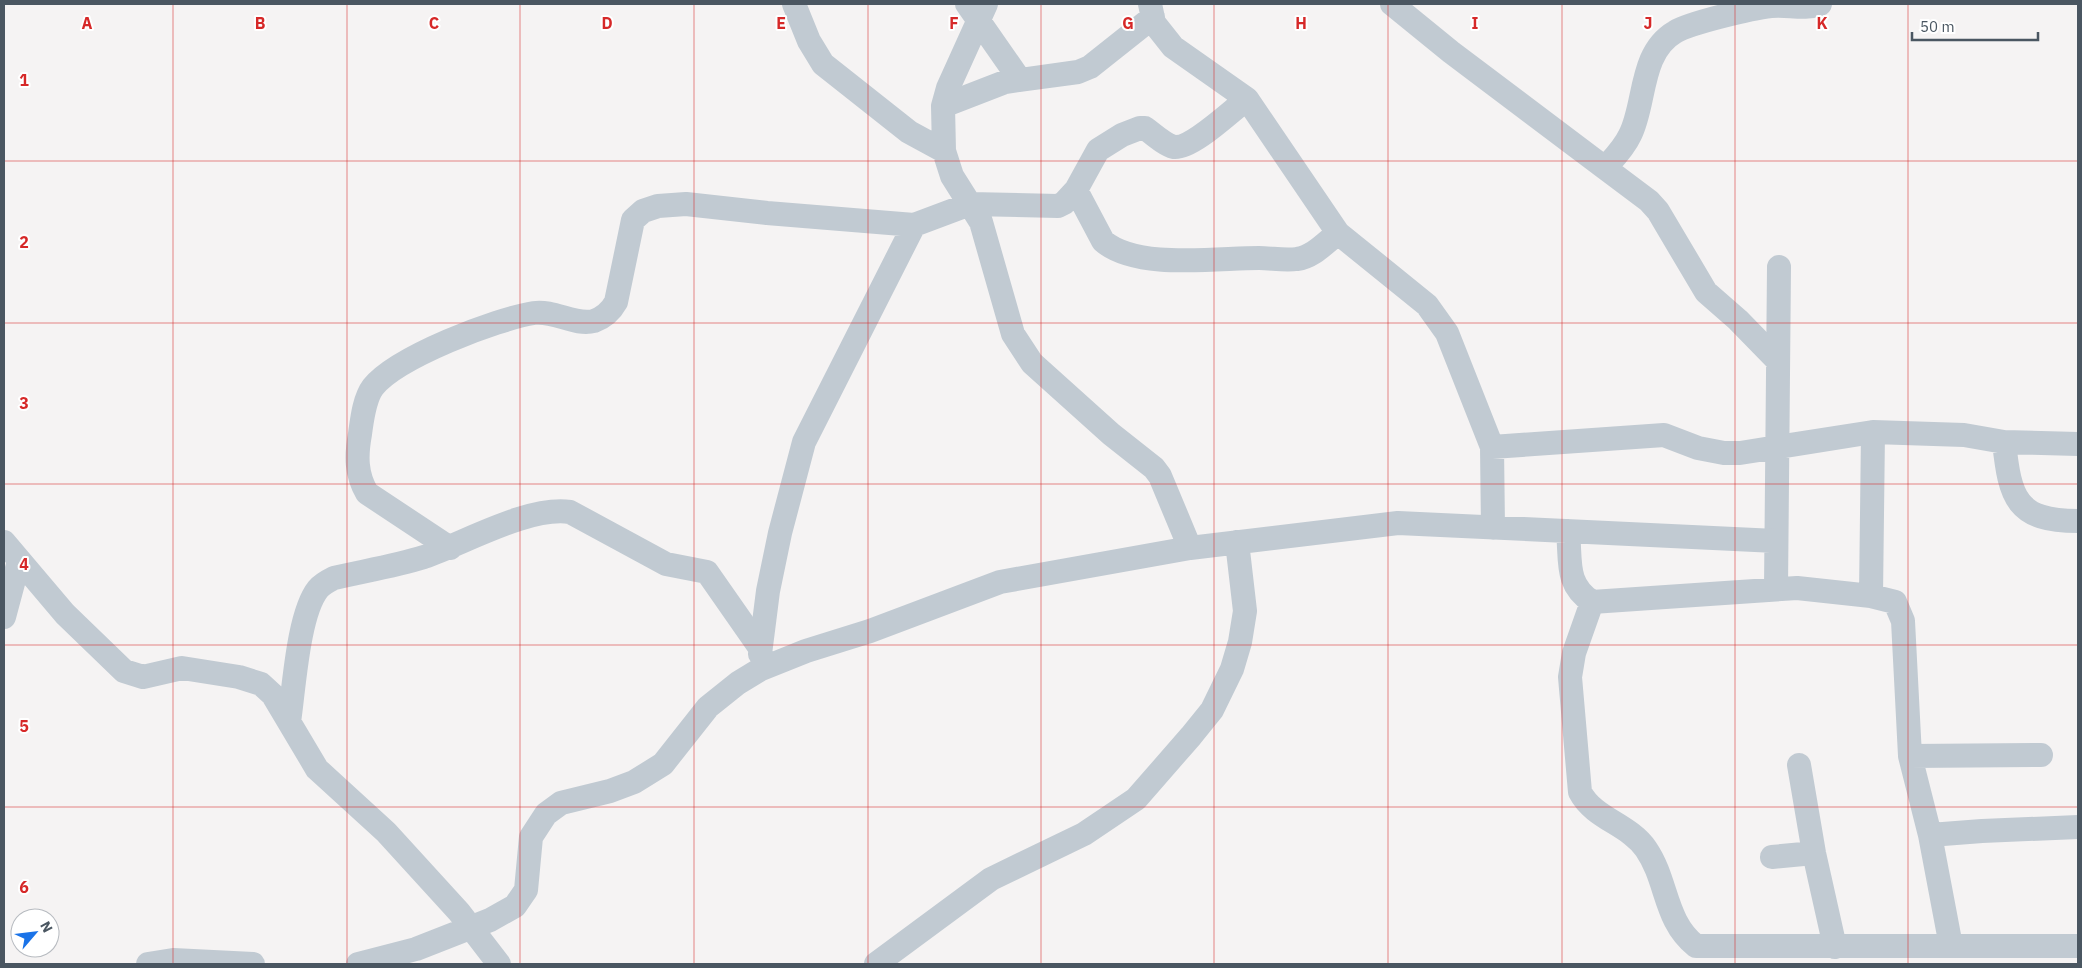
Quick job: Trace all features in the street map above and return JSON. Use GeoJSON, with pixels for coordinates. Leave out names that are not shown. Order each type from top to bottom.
{"type":"FeatureCollection","features":[{"type":"Feature","properties":{"kind":"street"},"geometry":{"type":"LineString","coordinates":[[794,4],[809,40],[823,64],[909,132],[944,151]]}},
{"type":"Feature","properties":{"kind":"street"},"geometry":{"type":"LineString","coordinates":[[1392,4],[1450,52],[1605,168],[1658,211],[1706,292],[1738,320],[1778,361]]}},
{"type":"Feature","properties":{"kind":"street"},"geometry":{"type":"LineString","coordinates":[[1605,168],[1631,134],[1645,75],[1664,42],[1675,32],[1771,6],[1812,7],[1820,4]]}},
{"type":"Feature","properties":{"kind":"street"},"geometry":{"type":"LineString","coordinates":[[977,9],[1020,80]]}},
{"type":"Feature","properties":{"kind":"street"},"geometry":{"type":"LineString","coordinates":[[977,9],[943,106],[944,151],[952,176],[981,222],[1014,334],[1032,363],[1111,434],[1154,468],[1160,476],[1190,548]]}},
{"type":"Feature","properties":{"kind":"street"},"geometry":{"type":"LineString","coordinates":[[943,106],[1005,82],[1078,72],[1090,67],[1151,10],[1162,35],[1173,46],[1247,99],[1338,233],[1428,305],[1447,333],[1492,447],[1493,528]]}},
{"type":"Feature","properties":{"kind":"street"},"geometry":{"type":"LineString","coordinates":[[450,548],[367,493],[360,480],[357,450],[368,398],[374,387],[397,367],[466,333],[507,318],[537,312],[585,322],[602,317],[610,312],[619,293],[621,274],[633,220],[643,211],[658,206],[686,204],[767,213],[914,225],[970,204],[1050,207],[1064,203],[1076,190],[1098,150],[1122,135],[1136,129],[1145,128],[1171,146],[1190,143],[1247,99]]}},
{"type":"Feature","properties":{"kind":"street"},"geometry":{"type":"LineString","coordinates":[[1076,190],[1103,240],[1109,246],[1132,255],[1182,261],[1259,258],[1296,259],[1311,255],[1338,233]]}},
{"type":"Feature","properties":{"kind":"street"},"geometry":{"type":"LineString","coordinates":[[358,964],[416,949],[490,920],[515,906],[526,890],[531,837],[540,820],[561,803],[610,791],[634,782],[663,764],[708,707],[738,683],[761,658],[780,533],[804,442],[914,225]]}},
{"type":"Feature","properties":{"kind":"street"},"geometry":{"type":"LineString","coordinates":[[1776,589],[1779,267]]}},
{"type":"Feature","properties":{"kind":"street"},"geometry":{"type":"LineString","coordinates":[[1492,447],[1664,435],[1698,448],[1724,453],[1740,453],[1873,432],[1964,435],[2004,442],[2078,444]]}},
{"type":"Feature","properties":{"kind":"street"},"geometry":{"type":"LineString","coordinates":[[1871,596],[1873,432]]}},
{"type":"Feature","properties":{"kind":"street"},"geometry":{"type":"LineString","coordinates":[[2004,442],[2007,474],[2021,506],[2035,515],[2065,521],[2078,521]]}},
{"type":"Feature","properties":{"kind":"street"},"geometry":{"type":"LineString","coordinates":[[289,722],[304,625],[318,590],[334,578],[422,557],[528,517],[560,510],[570,512],[666,564],[707,572],[761,658]]}},
{"type":"Feature","properties":{"kind":"street"},"geometry":{"type":"LineString","coordinates":[[761,658],[806,650],[870,631],[1000,582],[1190,548],[1398,523],[1776,541]]}},
{"type":"Feature","properties":{"kind":"street"},"geometry":{"type":"LineString","coordinates":[[1568,531],[1573,584],[1581,594],[1592,602],[1797,588],[1871,596],[1895,602],[1903,621],[1910,756],[1930,835],[1951,946]]}},
{"type":"Feature","properties":{"kind":"street"},"geometry":{"type":"LineString","coordinates":[[4,542],[65,614],[124,671],[143,676],[182,668],[246,679],[261,684],[273,695],[317,769],[335,788],[386,832],[470,927],[499,964]]}},
{"type":"Feature","properties":{"kind":"street"},"geometry":{"type":"LineString","coordinates":[[886,960],[991,879],[1084,834],[1136,799],[1191,736],[1212,710],[1232,669],[1240,642],[1245,611],[1237,542]]}},
{"type":"Feature","properties":{"kind":"street"},"geometry":{"type":"LineString","coordinates":[[4,616],[19,561]]}},
{"type":"Feature","properties":{"kind":"street"},"geometry":{"type":"LineString","coordinates":[[1592,602],[1574,653],[1570,677],[1580,792],[1584,800],[1596,811],[1638,839],[1646,848],[1656,864],[1676,926],[1696,955],[1835,947],[1951,946],[1982,955],[2051,955],[2078,946]]}},
{"type":"Feature","properties":{"kind":"street"},"geometry":{"type":"LineString","coordinates":[[1910,756],[2041,755]]}},
{"type":"Feature","properties":{"kind":"street"},"geometry":{"type":"LineString","coordinates":[[1799,764],[1814,852],[1835,947]]}},
{"type":"Feature","properties":{"kind":"street"},"geometry":{"type":"LineString","coordinates":[[1930,835],[1982,830],[2078,827]]}},
{"type":"Feature","properties":{"kind":"street"},"geometry":{"type":"LineString","coordinates":[[1772,857],[1814,852]]}},
{"type":"Feature","properties":{"kind":"street"},"geometry":{"type":"LineString","coordinates":[[148,964],[173,960],[253,964]]}}]}
